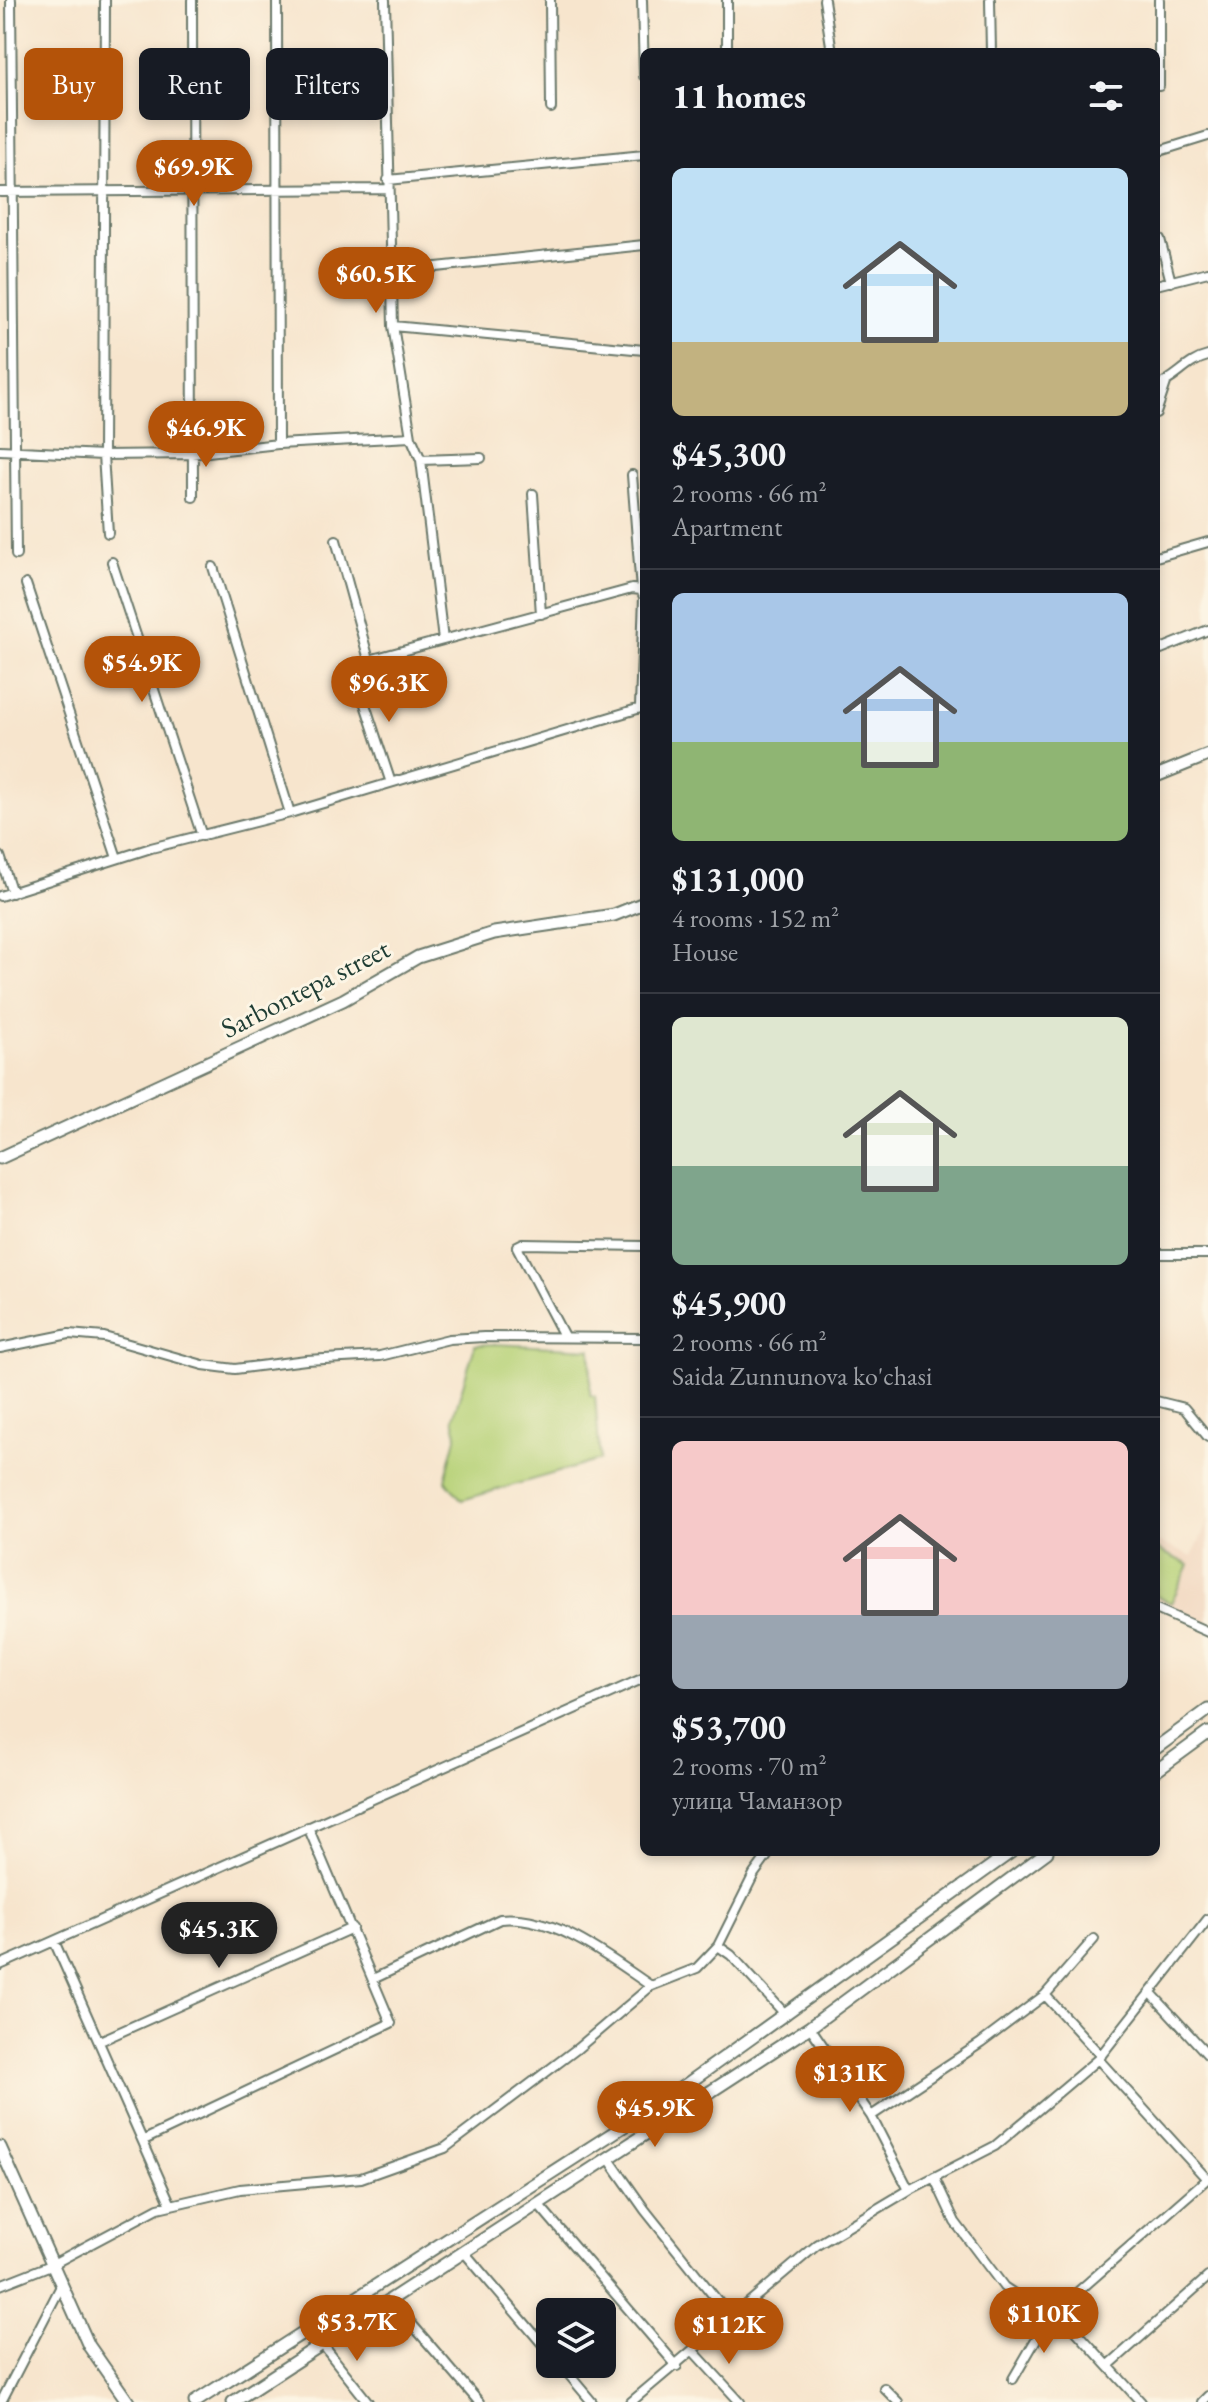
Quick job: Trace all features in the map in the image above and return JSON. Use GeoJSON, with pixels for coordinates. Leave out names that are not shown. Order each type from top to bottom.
{"type":"FeatureCollection","features":[{"type":"Feature","properties":{"kind":"main road"},"geometry":{"type":"LineString","coordinates":[[1160,774],[1208,755]]}},
{"type":"Feature","properties":{"kind":"main road","name":"Sarbontepa street"},"geometry":{"type":"LineString","coordinates":[[0,1158],[343,1000],[418,957],[494,933],[614,915],[640,905]]}},
{"type":"Feature","properties":{"kind":"main road"},"geometry":{"type":"LineString","coordinates":[[1160,1745],[1208,1710]]}},
{"type":"Feature","properties":{"kind":"main road"},"geometry":{"type":"LineString","coordinates":[[1160,1768],[1206,1735],[1193,1721]]}},
{"type":"Feature","properties":{"kind":"main road"},"geometry":{"type":"LineString","coordinates":[[195,2402],[666,2099],[1005,1856]]}},
{"type":"Feature","properties":{"kind":"main road"},"geometry":{"type":"LineString","coordinates":[[233,2402],[252,2397],[322,2344],[810,2027],[1042,1856]]}},
{"type":"Feature","properties":{"kind":"main road"},"geometry":{"type":"LineString","coordinates":[[0,2147],[89,2346],[128,2402]]}},
{"type":"Feature","properties":{"kind":"street"},"geometry":{"type":"LineString","coordinates":[[11,0],[16,555]]}},
{"type":"Feature","properties":{"kind":"street"},"geometry":{"type":"LineString","coordinates":[[105,0],[103,455],[108,533]]}},
{"type":"Feature","properties":{"kind":"street"},"geometry":{"type":"LineString","coordinates":[[192,0],[193,497]]}},
{"type":"Feature","properties":{"kind":"street"},"geometry":{"type":"LineString","coordinates":[[277,0],[278,444]]}},
{"type":"Feature","properties":{"kind":"street"},"geometry":{"type":"LineString","coordinates":[[385,0],[389,272],[393,326],[411,437],[421,460],[443,640]]}},
{"type":"Feature","properties":{"kind":"street"},"geometry":{"type":"LineString","coordinates":[[550,0],[551,108]]}},
{"type":"Feature","properties":{"kind":"street"},"geometry":{"type":"LineString","coordinates":[[642,0],[643,48]]}},
{"type":"Feature","properties":{"kind":"street"},"geometry":{"type":"LineString","coordinates":[[727,0],[727,48]]}},
{"type":"Feature","properties":{"kind":"street"},"geometry":{"type":"LineString","coordinates":[[824,0],[831,48]]}},
{"type":"Feature","properties":{"kind":"street"},"geometry":{"type":"LineString","coordinates":[[990,0],[991,48]]}},
{"type":"Feature","properties":{"kind":"street"},"geometry":{"type":"LineString","coordinates":[[1159,0],[1159,48]]}},
{"type":"Feature","properties":{"kind":"street"},"geometry":{"type":"LineString","coordinates":[[1160,151],[1208,136]]}},
{"type":"Feature","properties":{"kind":"street"},"geometry":{"type":"LineString","coordinates":[[0,192],[278,192],[388,184],[640,155]]}},
{"type":"Feature","properties":{"kind":"street"},"geometry":{"type":"LineString","coordinates":[[1160,239],[1171,282]]}},
{"type":"Feature","properties":{"kind":"street"},"geometry":{"type":"LineString","coordinates":[[389,272],[640,245]]}},
{"type":"Feature","properties":{"kind":"street"},"geometry":{"type":"LineString","coordinates":[[1160,284],[1208,272]]}},
{"type":"Feature","properties":{"kind":"street"},"geometry":{"type":"LineString","coordinates":[[393,326],[640,350]]}},
{"type":"Feature","properties":{"kind":"street"},"geometry":{"type":"LineString","coordinates":[[1160,385],[1194,359],[1208,356]]}},
{"type":"Feature","properties":{"kind":"street"},"geometry":{"type":"LineString","coordinates":[[1160,401],[1166,383]]}},
{"type":"Feature","properties":{"kind":"street"},"geometry":{"type":"LineString","coordinates":[[0,450],[103,455],[191,454],[278,444],[411,437]]}},
{"type":"Feature","properties":{"kind":"street"},"geometry":{"type":"LineString","coordinates":[[421,460],[481,458]]}},
{"type":"Feature","properties":{"kind":"street"},"geometry":{"type":"LineString","coordinates":[[632,475],[640,577]]}},
{"type":"Feature","properties":{"kind":"street"},"geometry":{"type":"LineString","coordinates":[[533,494],[541,614]]}},
{"type":"Feature","properties":{"kind":"street"},"geometry":{"type":"LineString","coordinates":[[336,540],[369,660]]}},
{"type":"Feature","properties":{"kind":"street"},"geometry":{"type":"LineString","coordinates":[[1160,556],[1208,542]]}},
{"type":"Feature","properties":{"kind":"street"},"geometry":{"type":"LineString","coordinates":[[112,562],[202,836]]}},
{"type":"Feature","properties":{"kind":"street"},"geometry":{"type":"LineString","coordinates":[[213,567],[290,813]]}},
{"type":"Feature","properties":{"kind":"street"},"geometry":{"type":"LineString","coordinates":[[26,584],[117,858]]}},
{"type":"Feature","properties":{"kind":"street"},"geometry":{"type":"LineString","coordinates":[[390,780],[358,683],[358,669],[369,660],[632,589],[640,590]]}},
{"type":"Feature","properties":{"kind":"street"},"geometry":{"type":"LineString","coordinates":[[1160,649],[1208,630]]}},
{"type":"Feature","properties":{"kind":"street"},"geometry":{"type":"LineString","coordinates":[[0,896],[117,858],[290,813],[390,780],[640,708]]}},
{"type":"Feature","properties":{"kind":"street"},"geometry":{"type":"LineString","coordinates":[[0,856],[12,893]]}},
{"type":"Feature","properties":{"kind":"street"},"geometry":{"type":"LineString","coordinates":[[564,1336],[517,1247],[523,1244],[640,1246]]}},
{"type":"Feature","properties":{"kind":"street"},"geometry":{"type":"LineString","coordinates":[[1160,1254],[1208,1254]]}},
{"type":"Feature","properties":{"kind":"street"},"geometry":{"type":"LineString","coordinates":[[0,1348],[69,1334],[104,1337],[203,1365],[235,1369],[306,1360],[380,1356],[449,1339],[640,1338]]}},
{"type":"Feature","properties":{"kind":"street"},"geometry":{"type":"LineString","coordinates":[[1160,1402],[1184,1408],[1208,1437]]}},
{"type":"Feature","properties":{"kind":"street"},"geometry":{"type":"LineString","coordinates":[[1160,1611],[1208,1632]]}},
{"type":"Feature","properties":{"kind":"street"},"geometry":{"type":"LineString","coordinates":[[0,1965],[640,1680]]}},
{"type":"Feature","properties":{"kind":"street"},"geometry":{"type":"LineString","coordinates":[[144,2140],[391,2023],[308,1827]]}},
{"type":"Feature","properties":{"kind":"street"},"geometry":{"type":"LineString","coordinates":[[0,2285],[51,2265],[158,2208],[240,2189],[361,2178],[445,2148],[578,2048],[651,1986],[697,1968],[718,1946],[754,1874],[767,1856]]}},
{"type":"Feature","properties":{"kind":"street"},"geometry":{"type":"LineString","coordinates":[[373,1979],[500,1919],[517,1918],[535,1921],[593,1947],[651,1986]]}},
{"type":"Feature","properties":{"kind":"street"},"geometry":{"type":"LineString","coordinates":[[631,2402],[694,2352],[817,2245],[909,2190],[995,2146],[1100,2058],[1208,1919]]}},
{"type":"Feature","properties":{"kind":"street"},"geometry":{"type":"LineString","coordinates":[[100,2041],[352,1928]]}},
{"type":"Feature","properties":{"kind":"street"},"geometry":{"type":"LineString","coordinates":[[871,2116],[981,2043],[1045,1995],[1094,1939]]}},
{"type":"Feature","properties":{"kind":"street"},"geometry":{"type":"LineString","coordinates":[[54,1941],[171,2205]]}},
{"type":"Feature","properties":{"kind":"street"},"geometry":{"type":"LineString","coordinates":[[718,1946],[731,1955],[786,2015]]}},
{"type":"Feature","properties":{"kind":"street"},"geometry":{"type":"LineString","coordinates":[[1152,1994],[1208,2055]]}},
{"type":"Feature","properties":{"kind":"street"},"geometry":{"type":"LineString","coordinates":[[1013,2379],[1049,2317],[1207,2178],[1045,1995]]}},
{"type":"Feature","properties":{"kind":"street"},"geometry":{"type":"LineString","coordinates":[[810,2027],[871,2116],[909,2190]]}},
{"type":"Feature","properties":{"kind":"street"},"geometry":{"type":"LineString","coordinates":[[609,2159],[645,2210],[732,2319]]}},
{"type":"Feature","properties":{"kind":"street"},"geometry":{"type":"LineString","coordinates":[[934,2177],[955,2222],[1004,2287],[1049,2317]]}},
{"type":"Feature","properties":{"kind":"street"},"geometry":{"type":"LineString","coordinates":[[539,2205],[677,2366]]}},
{"type":"Feature","properties":{"kind":"street"},"geometry":{"type":"LineString","coordinates":[[464,2252],[536,2337]]}},
{"type":"Feature","properties":{"kind":"street"},"geometry":{"type":"LineString","coordinates":[[1109,2365],[1208,2277]]}},
{"type":"Feature","properties":{"kind":"street"},"geometry":{"type":"LineString","coordinates":[[1,2402],[61,2286]]}},
{"type":"Feature","properties":{"kind":"street"},"geometry":{"type":"LineString","coordinates":[[391,2300],[479,2402]]}},
{"type":"Feature","properties":{"kind":"street"},"geometry":{"type":"LineString","coordinates":[[1057,2310],[1141,2402]]}},
{"type":"Feature","properties":{"kind":"street"},"geometry":{"type":"LineString","coordinates":[[322,2344],[368,2402]]}},
{"type":"Feature","properties":{"kind":"street"},"geometry":{"type":"LineString","coordinates":[[694,2352],[740,2402]]}},
{"type":"Feature","properties":{"kind":"street"},"geometry":{"type":"LineString","coordinates":[[572,2378],[592,2402]]}},
{"type":"Feature","properties":{"kind":"street"},"geometry":{"type":"LineString","coordinates":[[884,2388],[898,2402]]}},
{"type":"Feature","properties":{"kind":"street"},"geometry":{"type":"LineString","coordinates":[[1202,2402],[1208,2396]]}},
{"type":"Feature","properties":{"kind":"shaded area"},"geometry":{"type":"Polygon","coordinates":[[[1208,1522],[1208,1628],[1160,1606],[1160,1543],[1192,1557],[1208,1522]]]}},
{"type":"Feature","properties":{"kind":"green space"},"geometry":{"type":"Polygon","coordinates":[[[475,1345],[591,1349],[590,1395],[595,1396],[600,1460],[462,1500],[445,1480],[457,1434],[453,1418],[475,1345]]]}},
{"type":"Feature","properties":{"kind":"green space"},"geometry":{"type":"Polygon","coordinates":[[[1160,1551],[1189,1565],[1171,1603],[1160,1598],[1160,1551]]]}}]}
